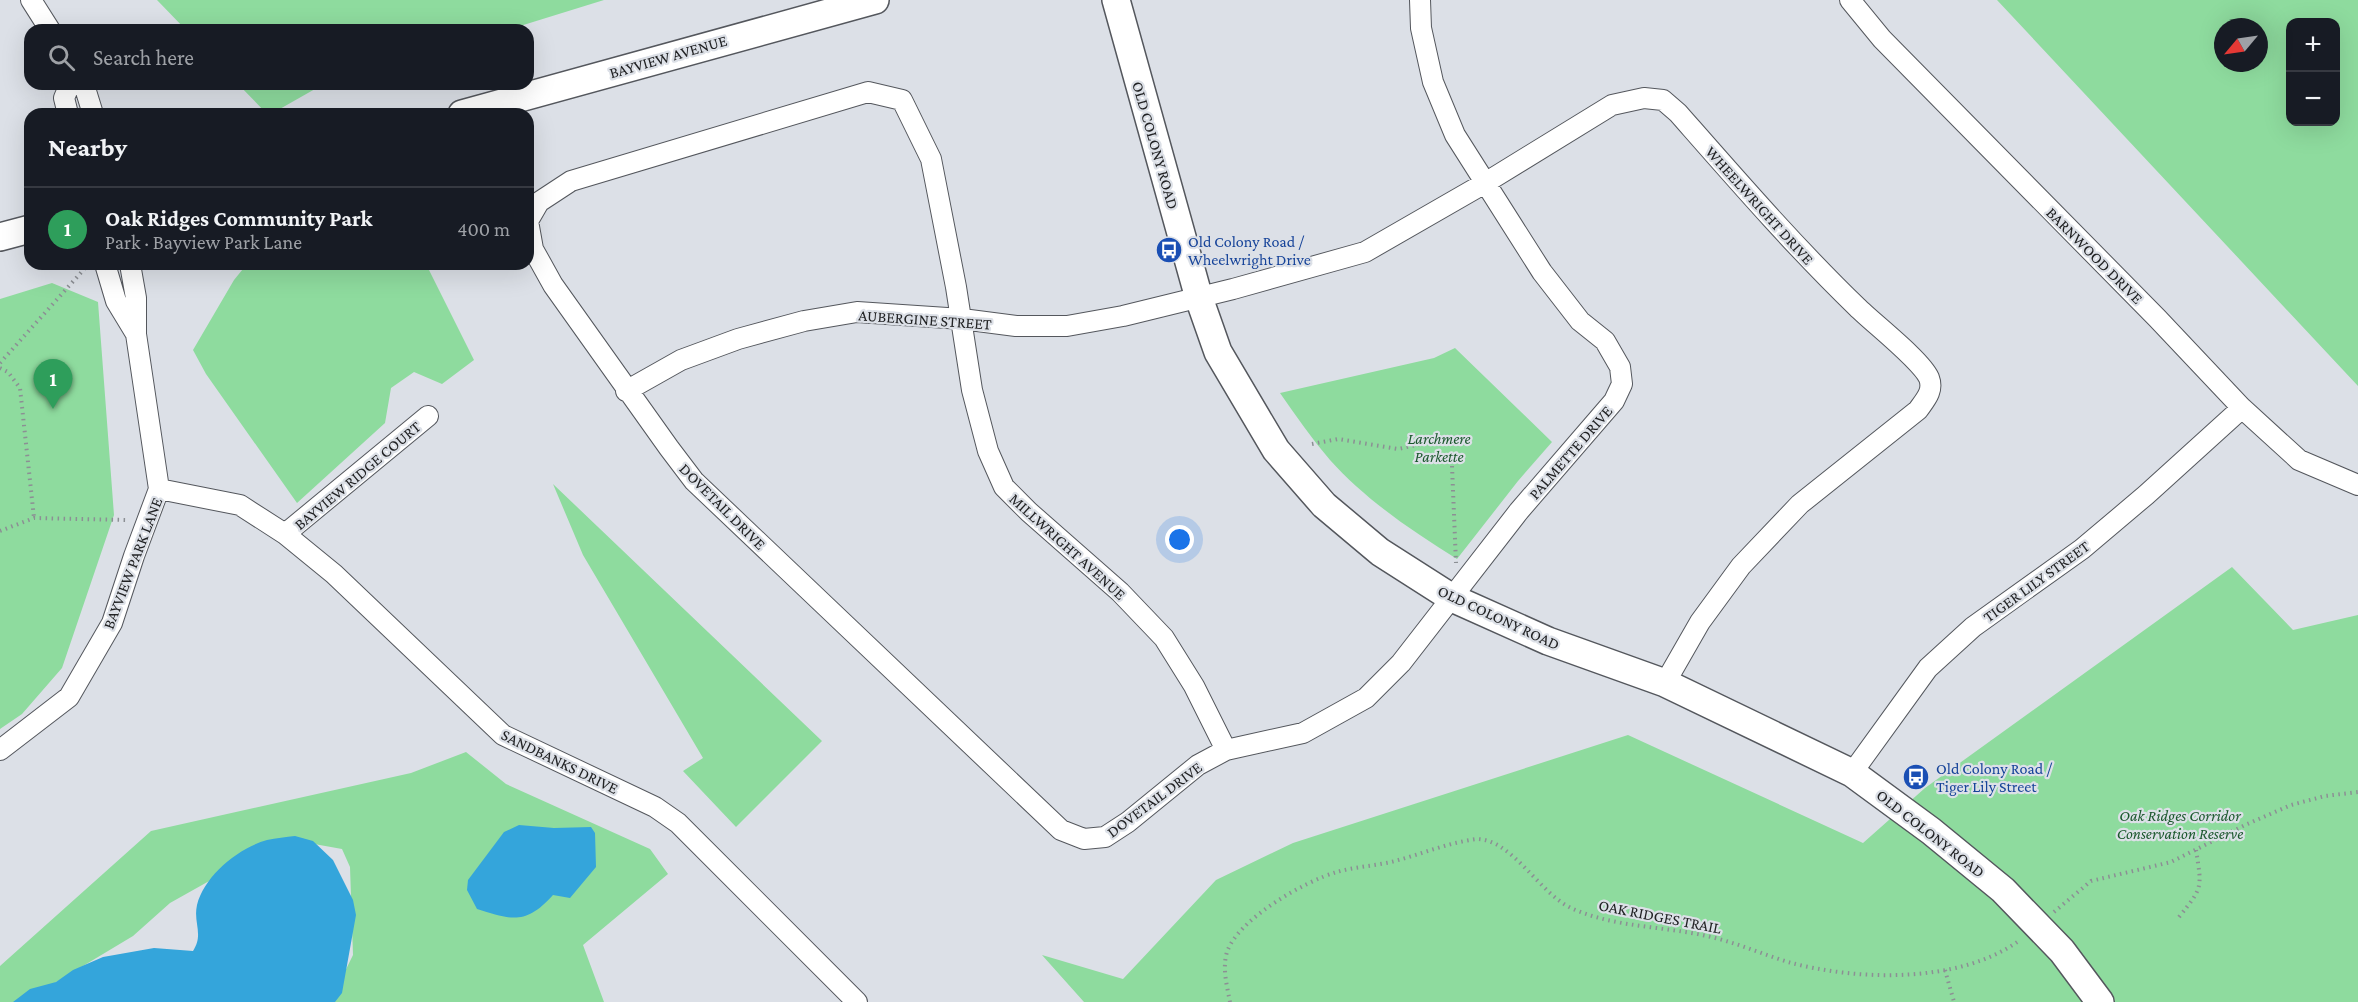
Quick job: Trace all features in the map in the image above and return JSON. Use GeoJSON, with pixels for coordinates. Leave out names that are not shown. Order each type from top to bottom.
{"type":"FeatureCollection","features":[{"type":"Feature","properties":{"kind":"street"},"geometry":{"type":"LineString","coordinates":[[31,0],[46,24]]}},
{"type":"Feature","properties":{"kind":"street","name":"BAYVIEW AVENUE"},"geometry":{"type":"LineString","coordinates":[[484,108],[875,0]]}},
{"type":"Feature","properties":{"kind":"street","name":"OLD COLONY ROAD"},"geometry":{"type":"LineString","coordinates":[[1116,0],[1199,298],[1218,352],[1276,450],[1324,504],[1380,552],[1452,598],[1548,641],[1665,683],[1852,773],[1931,831],[1994,882],[2062,951],[2100,1002]]}},
{"type":"Feature","properties":{"kind":"street"},"geometry":{"type":"LineString","coordinates":[[1420,0],[1421,28],[1433,82],[1455,135],[1485,183]]}},
{"type":"Feature","properties":{"kind":"street","name":"BARNWOOD DRIVE"},"geometry":{"type":"LineString","coordinates":[[1850,0],[1882,39],[2157,318],[2242,408],[2299,460],[2358,485]]}},
{"type":"Feature","properties":{"kind":"street"},"geometry":{"type":"LineString","coordinates":[[66,108],[64,98],[67,90]]}},
{"type":"Feature","properties":{"kind":"street"},"geometry":{"type":"LineString","coordinates":[[86,90],[91,108]]}},
{"type":"Feature","properties":{"kind":"street","name":"DOVETAIL DRIVE"},"geometry":{"type":"LineString","coordinates":[[534,211],[539,202],[571,181],[868,92],[902,100],[931,159],[962,320]]}},
{"type":"Feature","properties":{"kind":"street","name":"WHEELWRIGHT DRIVE"},"geometry":{"type":"LineString","coordinates":[[1199,298],[1365,252],[1485,183],[1612,105],[1644,98],[1663,100],[1678,113],[1783,232],[1858,308],[1916,362],[1929,378],[1930,393],[1918,410],[1800,504],[1741,566],[1700,622],[1665,683]]}},
{"type":"Feature","properties":{"kind":"street","name":"PALMETTE DRIVE"},"geometry":{"type":"LineString","coordinates":[[1452,598],[1519,511],[1614,402],[1622,384],[1620,367],[1605,341],[1580,321],[1542,272],[1485,183]]}},
{"type":"Feature","properties":{"kind":"street"},"geometry":{"type":"LineString","coordinates":[[0,237],[24,231]]}},
{"type":"Feature","properties":{"kind":"street","name":"DOVETAIL DRIVE"},"geometry":{"type":"LineString","coordinates":[[534,251],[553,285],[626,391],[694,481],[1061,830],[1084,839],[1105,837],[1128,822],[1198,765],[1226,750],[1303,733],[1366,698],[1401,663],[1452,598]]}},
{"type":"Feature","properties":{"kind":"street","name":"BAYVIEW PARK LANE"},"geometry":{"type":"LineString","coordinates":[[99,270],[136,334]]}},
{"type":"Feature","properties":{"kind":"street","name":"BAYVIEW PARK LANE"},"geometry":{"type":"LineString","coordinates":[[0,750],[69,697],[112,622],[159,489],[136,334],[136,298],[131,270]]}},
{"type":"Feature","properties":{"kind":"street","name":"AUBERGINE STREET"},"geometry":{"type":"LineString","coordinates":[[626,391],[681,360],[738,339],[804,321],[857,312],[1016,326],[1067,327],[1199,298]]}},
{"type":"Feature","properties":{"kind":"street","name":"MILLWRIGHT AVENUE"},"geometry":{"type":"LineString","coordinates":[[962,320],[972,390],[988,451],[1004,486],[1029,512],[1120,592],[1164,638],[1194,686],[1226,750]]}},
{"type":"Feature","properties":{"kind":"street","name":"TIGER LILY STREET"},"geometry":{"type":"LineString","coordinates":[[1852,773],[1928,668],[1973,627],[2082,549],[2146,495],[2242,408]]}},
{"type":"Feature","properties":{"kind":"street","name":"BAYVIEW RIDGE COURT"},"geometry":{"type":"LineString","coordinates":[[285,534],[428,416]]}},
{"type":"Feature","properties":{"kind":"street","name":"SANDBANKS DRIVE"},"geometry":{"type":"LineString","coordinates":[[159,489],[240,505],[285,534],[334,574],[503,735],[655,807],[678,824],[857,1002]]}},
{"type":"Feature","properties":{"kind":"path"},"geometry":{"type":"LineString","coordinates":[[0,363],[91,270]]}},
{"type":"Feature","properties":{"kind":"path"},"geometry":{"type":"LineString","coordinates":[[0,368],[8,372],[20,388],[34,518]]}},
{"type":"Feature","properties":{"kind":"path"},"geometry":{"type":"LineString","coordinates":[[1311,444],[1338,438],[1398,449],[1421,444]]}},
{"type":"Feature","properties":{"kind":"path"},"geometry":{"type":"LineString","coordinates":[[1452,466],[1456,564]]}},
{"type":"Feature","properties":{"kind":"path"},"geometry":{"type":"LineString","coordinates":[[0,531],[34,518],[126,520]]}},
{"type":"Feature","properties":{"kind":"path","name":"OAK RIDGES TRAIL"},"geometry":{"type":"LineString","coordinates":[[1230,1002],[1225,972],[1227,952],[1239,933],[1268,909],[1313,881],[1336,872],[1385,863],[1476,839],[1487,841],[1506,850],[1558,900],[1572,908],[1608,921],[1709,936],[1787,962],[1835,973],[1878,975],[1945,970],[1991,957],[2010,947],[2038,926],[2079,888],[2091,881],[2171,862],[2291,805],[2325,796],[2358,792]]}},
{"type":"Feature","properties":{"kind":"path"},"geometry":{"type":"LineString","coordinates":[[2179,917],[2199,892],[2200,877],[2196,850]]}},
{"type":"Feature","properties":{"kind":"path"},"geometry":{"type":"LineString","coordinates":[[1945,970],[1954,1002]]}},
{"type":"Feature","properties":{"kind":"green space"},"geometry":{"type":"Polygon","coordinates":[[[157,0],[604,0],[526,24],[180,24],[157,0]]]}},
{"type":"Feature","properties":{"kind":"green space"},"geometry":{"type":"Polygon","coordinates":[[[1997,0],[2358,0],[2358,386],[1997,0]]]}},
{"type":"Feature","properties":{"kind":"green space"},"geometry":{"type":"Polygon","coordinates":[[[244,90],[313,90],[282,108],[261,108],[244,90]]]}},
{"type":"Feature","properties":{"kind":"green space"},"geometry":{"type":"Polygon","coordinates":[[[242,270],[429,270],[474,360],[442,384],[414,372],[391,388],[385,423],[297,503],[206,374],[193,350],[242,270]]]}},
{"type":"Feature","properties":{"kind":"green space"},"geometry":{"type":"Polygon","coordinates":[[[52,283],[98,302],[114,515],[62,668],[22,714],[0,729],[0,299],[52,283]]]}},
{"type":"Feature","properties":{"kind":"green space","name":"Larchmere Parkette"},"geometry":{"type":"Polygon","coordinates":[[[1455,348],[1552,442],[1518,481],[1457,559],[1390,514],[1344,475],[1317,444],[1280,393],[1434,358],[1455,348]]]}},
{"type":"Feature","properties":{"kind":"green space"},"geometry":{"type":"Polygon","coordinates":[[[553,484],[822,741],[736,827],[683,771],[703,758],[583,555],[553,484]]]}},
{"type":"Feature","properties":{"kind":"green space","name":"Oak Ridges Corridor Conservation Reserve"},"geometry":{"type":"Polygon","coordinates":[[[2232,567],[2293,630],[2358,615],[2358,1002],[1084,1002],[1042,955],[1123,979],[1216,880],[1293,843],[1628,735],[1863,843],[1925,788],[2232,567]]]}},
{"type":"Feature","properties":{"kind":"green space"},"geometry":{"type":"Polygon","coordinates":[[[466,752],[506,784],[650,849],[668,874],[583,945],[604,1002],[330,1002],[353,955],[350,867],[342,849],[303,842],[227,871],[170,903],[133,936],[23,1002],[0,1002],[0,966],[151,831],[411,773],[466,752]]]}},
{"type":"Feature","properties":{"kind":"water"},"geometry":{"type":"Polygon","coordinates":[[[519,825],[554,828],[591,827],[595,833],[596,867],[570,898],[553,895],[526,916],[500,916],[477,909],[467,890],[468,880],[504,832],[519,825]]]}},
{"type":"Feature","properties":{"kind":"water"},"geometry":{"type":"Polygon","coordinates":[[[295,836],[313,841],[333,860],[353,900],[356,915],[342,993],[335,1002],[13,1002],[30,989],[56,982],[73,970],[103,957],[154,948],[193,951],[198,939],[197,905],[201,894],[215,874],[245,849],[270,839],[295,836]]]}},
{"type":"Feature","properties":{"kind":"place","name":"Old Colony Road / Wheelwright Drive"},"geometry":{"type":"Point","coordinates":[1169,250]}},
{"type":"Feature","properties":{"kind":"place","name":"Oak Ridges Community Park"},"geometry":{"type":"Point","coordinates":[53,409]}},
{"type":"Feature","properties":{"kind":"place","name":"Old Colony Road / Tiger Lily Street"},"geometry":{"type":"Point","coordinates":[1916,777]}}]}
